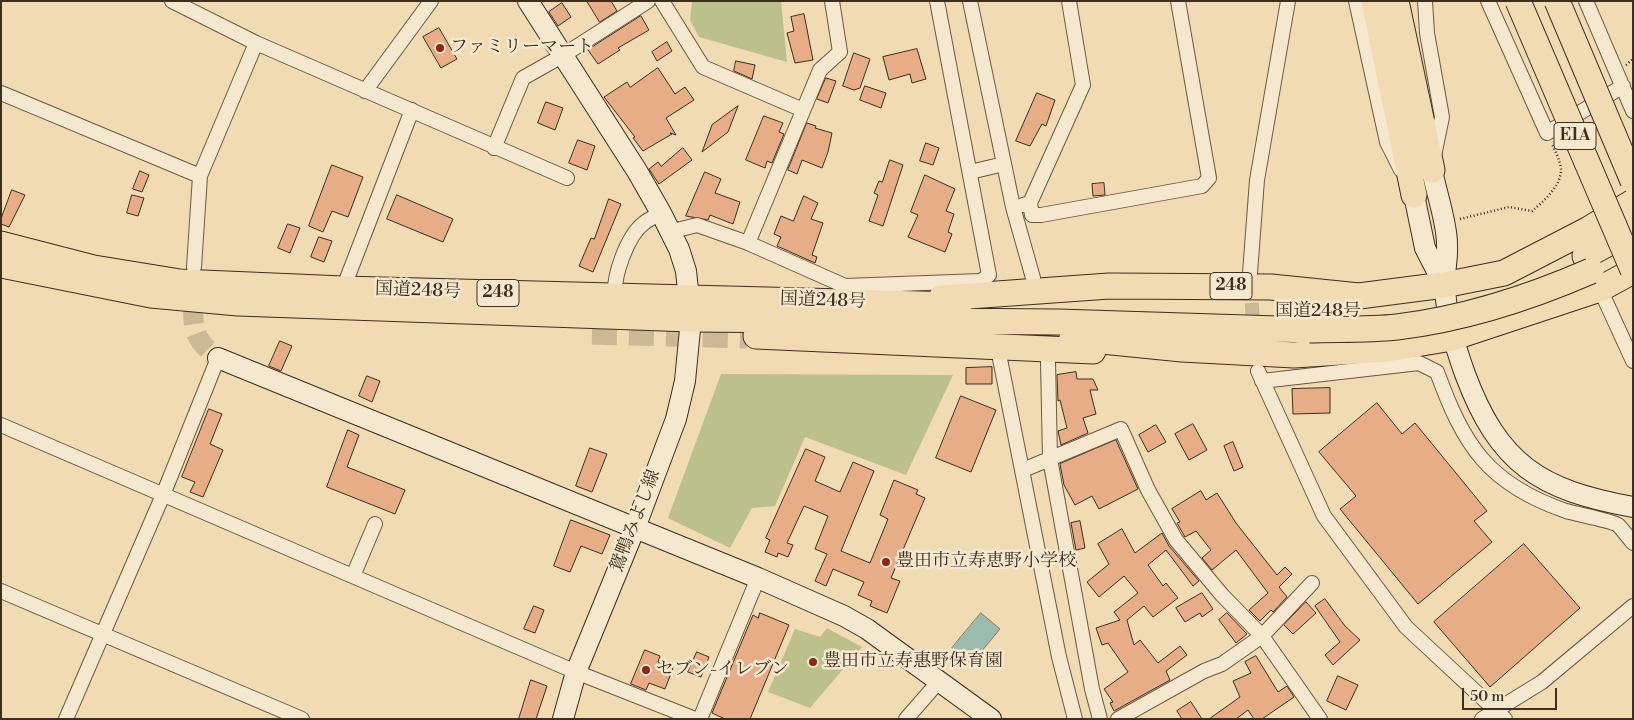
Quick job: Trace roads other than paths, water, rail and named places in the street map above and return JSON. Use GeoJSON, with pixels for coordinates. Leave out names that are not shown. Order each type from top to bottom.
{"type":"FeatureCollection","features":[{"type":"Feature","properties":{"kind":"highway"},"geometry":{"type":"LineString","coordinates":[[1374,1],[1414,195]]}},
{"type":"Feature","properties":{"kind":"highway"},"geometry":{"type":"LineString","coordinates":[[1396,1],[1432,170]]}},
{"type":"Feature","properties":{"kind":"highway","name":"E1A"},"geometry":{"type":"LineString","coordinates":[[1518,1],[1633,271]]}},
{"type":"Feature","properties":{"kind":"highway","name":"E1A"},"geometry":{"type":"LineString","coordinates":[[1556,1],[1633,182]]}},
{"type":"Feature","properties":{"kind":"highway"},"geometry":{"type":"LineString","coordinates":[[1594,180],[1633,292]]}},
{"type":"Feature","properties":{"kind":"highway","name":"248"},"geometry":{"type":"LineString","coordinates":[[747,336],[1002,353],[1021,316],[1109,286],[1271,287],[1359,296],[1444,285],[1504,273],[1589,229],[1633,202]]}},
{"type":"Feature","properties":{"kind":"highway","name":"国道248号"},"geometry":{"type":"LineString","coordinates":[[1592,272],[1633,230]]}},
{"type":"Feature","properties":{"kind":"highway","name":"国道248号"},"geometry":{"type":"LineString","coordinates":[[1,244],[94,268],[180,282],[615,297],[689,308],[844,294],[872,303],[1021,316],[1308,321],[1396,327],[1472,313],[1544,291],[1592,272],[1633,248]]}},
{"type":"Feature","properties":{"kind":"highway","name":"国道248号"},"geometry":{"type":"LineString","coordinates":[[1,265],[151,295],[238,303],[689,308],[963,322],[1021,316]]}},
{"type":"Feature","properties":{"kind":"highway","name":"248"},"geometry":{"type":"LineString","coordinates":[[1021,316],[1160,354],[1182,349],[1294,355],[1387,349],[1452,338],[1592,272],[1633,271]]}},
{"type":"Feature","properties":{"kind":"highway","name":"248"},"geometry":{"type":"LineString","coordinates":[[96,285],[122,298],[191,309],[450,328],[592,332]]}},
{"type":"Feature","properties":{"kind":"street"},"geometry":{"type":"LineString","coordinates":[[172,1],[194,6],[256,43],[412,110],[494,148],[567,178]]}},
{"type":"Feature","properties":{"kind":"street"},"geometry":{"type":"LineString","coordinates":[[365,91],[431,1]]}},
{"type":"Feature","properties":{"kind":"street","name":"鴛鴨みよし線"},"geometry":{"type":"LineString","coordinates":[[528,1],[637,171],[661,213],[679,249],[686,271],[689,308],[685,381],[676,419],[635,528],[576,672],[563,719]]}},
{"type":"Feature","properties":{"kind":"street"},"geometry":{"type":"LineString","coordinates":[[494,148],[524,78],[648,1]]}},
{"type":"Feature","properties":{"kind":"street"},"geometry":{"type":"LineString","coordinates":[[662,1],[703,67],[802,110]]}},
{"type":"Feature","properties":{"kind":"street"},"geometry":{"type":"LineString","coordinates":[[748,243],[820,70],[840,52],[832,1]]}},
{"type":"Feature","properties":{"kind":"street"},"geometry":{"type":"LineString","coordinates":[[669,232],[697,225],[748,243],[844,294],[981,281],[989,275],[937,1]]}},
{"type":"Feature","properties":{"kind":"street"},"geometry":{"type":"LineString","coordinates":[[970,1],[1013,207],[1021,316],[1050,459],[1092,689],[1100,719]]}},
{"type":"Feature","properties":{"kind":"street"},"geometry":{"type":"LineString","coordinates":[[1069,1],[1083,85],[1030,203],[1032,215],[1202,186],[1209,178],[1178,1]]}},
{"type":"Feature","properties":{"kind":"street"},"geometry":{"type":"LineString","coordinates":[[1250,273],[1256,180],[1288,1]]}},
{"type":"Feature","properties":{"kind":"street"},"geometry":{"type":"LineString","coordinates":[[1356,1],[1387,142],[1414,195],[1425,248],[1444,285]]}},
{"type":"Feature","properties":{"kind":"street"},"geometry":{"type":"LineString","coordinates":[[1425,1],[1427,33],[1442,117],[1432,170],[1447,243],[1444,285],[1452,338],[1477,405],[1496,439],[1517,462],[1537,477],[1593,500],[1633,507]]}},
{"type":"Feature","properties":{"kind":"street"},"geometry":{"type":"LineString","coordinates":[[1488,1],[1547,134],[1623,86]]}},
{"type":"Feature","properties":{"kind":"street"},"geometry":{"type":"LineString","coordinates":[[1586,1],[1633,111]]}},
{"type":"Feature","properties":{"kind":"street"},"geometry":{"type":"LineString","coordinates":[[194,267],[200,176],[256,43]]}},
{"type":"Feature","properties":{"kind":"street"},"geometry":{"type":"LineString","coordinates":[[1,94],[200,176]]}},
{"type":"Feature","properties":{"kind":"street"},"geometry":{"type":"LineString","coordinates":[[343,289],[412,110]]}},
{"type":"Feature","properties":{"kind":"street"},"geometry":{"type":"LineString","coordinates":[[970,172],[1004,164]]}},
{"type":"Feature","properties":{"kind":"street"},"geometry":{"type":"LineString","coordinates":[[1013,207],[1030,203]]}},
{"type":"Feature","properties":{"kind":"street"},"geometry":{"type":"LineString","coordinates":[[615,297],[613,283],[620,261],[643,223],[661,213]]}},
{"type":"Feature","properties":{"kind":"street"},"geometry":{"type":"LineString","coordinates":[[1592,272],[1633,361]]}},
{"type":"Feature","properties":{"kind":"street"},"geometry":{"type":"LineString","coordinates":[[1002,353],[1058,657],[1074,719]]}},
{"type":"Feature","properties":{"kind":"street"},"geometry":{"type":"LineString","coordinates":[[66,719],[163,495],[218,358],[758,578],[859,625],[940,680],[991,719]]}},
{"type":"Feature","properties":{"kind":"street"},"geometry":{"type":"LineString","coordinates":[[1500,715],[1406,627],[1324,516],[1260,376],[1419,363],[1437,372],[1458,424],[1473,450],[1498,476],[1551,506],[1584,517],[1616,524],[1633,543]]}},
{"type":"Feature","properties":{"kind":"street"},"geometry":{"type":"LineString","coordinates":[[1,425],[576,672],[695,719]]}},
{"type":"Feature","properties":{"kind":"street"},"geometry":{"type":"LineString","coordinates":[[1023,470],[1121,429],[1148,490],[1176,540],[1222,595],[1262,636],[1320,719]]}},
{"type":"Feature","properties":{"kind":"street"},"geometry":{"type":"LineString","coordinates":[[353,576],[375,524]]}},
{"type":"Feature","properties":{"kind":"street"},"geometry":{"type":"LineString","coordinates":[[700,719],[758,578]]}},
{"type":"Feature","properties":{"kind":"street"},"geometry":{"type":"LineString","coordinates":[[1118,719],[1204,671],[1222,664],[1262,636],[1312,583]]}},
{"type":"Feature","properties":{"kind":"street"},"geometry":{"type":"LineString","coordinates":[[1,591],[302,719]]}},
{"type":"Feature","properties":{"kind":"street"},"geometry":{"type":"LineString","coordinates":[[1482,719],[1500,715],[1633,606]]}},
{"type":"Feature","properties":{"kind":"street"},"geometry":{"type":"LineString","coordinates":[[906,719],[940,680]]}},
{"type":"Feature","properties":{"kind":"tunnel"},"geometry":{"type":"LineString","coordinates":[[1250,282],[1254,332]]}},
{"type":"Feature","properties":{"kind":"tunnel"},"geometry":{"type":"LineString","coordinates":[[193,304],[197,335],[204,346],[218,358]]}},
{"type":"Feature","properties":{"kind":"tunnel"},"geometry":{"type":"LineString","coordinates":[[592,332],[747,336]]}},
{"type":"Feature","properties":{"kind":"place","name":"ファミリーマート"},"geometry":{"type":"Point","coordinates":[440,48]}},
{"type":"Feature","properties":{"kind":"place","name":"豊田市立寿恵野小学校"},"geometry":{"type":"Point","coordinates":[886,562]}},
{"type":"Feature","properties":{"kind":"place","name":"豊田市立寿惠野保育園"},"geometry":{"type":"Point","coordinates":[813,662]}},
{"type":"Feature","properties":{"kind":"place","name":"セブン-イレブン"},"geometry":{"type":"Point","coordinates":[646,670]}}]}
